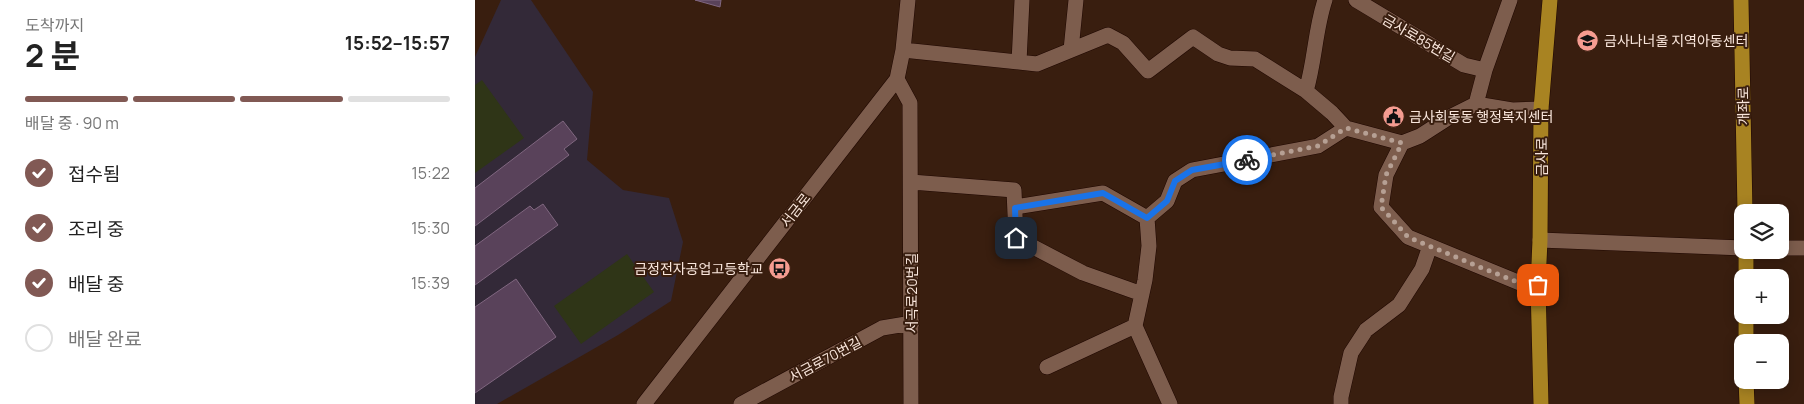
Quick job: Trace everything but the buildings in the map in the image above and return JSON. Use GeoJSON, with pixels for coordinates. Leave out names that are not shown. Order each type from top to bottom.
{"type":"FeatureCollection","features":[{"type":"Feature","properties":{"kind":"main road","name":"금사로"},"geometry":{"type":"LineString","coordinates":[[1541,404],[1538,285],[1541,109],[1550,0]]}},
{"type":"Feature","properties":{"kind":"main road","name":"개좌로"},"geometry":{"type":"LineString","coordinates":[[1741,0],[1745,204]]}},
{"type":"Feature","properties":{"kind":"main road"},"geometry":{"type":"LineString","coordinates":[[1746,389],[1747,404]]}},
{"type":"Feature","properties":{"kind":"street","name":"서금로"},"geometry":{"type":"LineString","coordinates":[[644,404],[897,79],[903,50],[908,0]]}},
{"type":"Feature","properties":{"kind":"street"},"geometry":{"type":"LineString","coordinates":[[1019,62],[1022,0]]}},
{"type":"Feature","properties":{"kind":"street"},"geometry":{"type":"LineString","coordinates":[[1071,50],[1076,0]]}},
{"type":"Feature","properties":{"kind":"street"},"geometry":{"type":"LineString","coordinates":[[1306,91],[1312,69],[1319,16],[1325,0]]}},
{"type":"Feature","properties":{"kind":"street","name":"금사로85번길"},"geometry":{"type":"LineString","coordinates":[[1356,0],[1464,64],[1485,70]]}},
{"type":"Feature","properties":{"kind":"street"},"geometry":{"type":"LineString","coordinates":[[1477,104],[1485,70],[1510,0]]}},
{"type":"Feature","properties":{"kind":"street"},"geometry":{"type":"LineString","coordinates":[[903,50],[1037,64],[1109,35],[1123,43],[1148,71],[1193,37],[1218,54],[1230,58],[1255,59],[1306,91],[1332,113],[1346,128],[1402,143],[1419,136],[1448,118],[1477,104],[1512,110],[1541,109]]}},
{"type":"Feature","properties":{"kind":"street","name":"서곡로20번길"},"geometry":{"type":"LineString","coordinates":[[897,79],[910,103],[911,404]]}},
{"type":"Feature","properties":{"kind":"street"},"geometry":{"type":"LineString","coordinates":[[1147,218],[1167,201],[1175,181],[1192,170],[1318,146],[1346,128]]}},
{"type":"Feature","properties":{"kind":"street"},"geometry":{"type":"LineString","coordinates":[[1402,143],[1386,175],[1381,207],[1408,237],[1520,283],[1538,285]]}},
{"type":"Feature","properties":{"kind":"street"},"geometry":{"type":"LineString","coordinates":[[911,182],[1014,190],[1016,238],[1083,273],[1142,294]]}},
{"type":"Feature","properties":{"kind":"street"},"geometry":{"type":"LineString","coordinates":[[1015,208],[1103,193],[1147,218]]}},
{"type":"Feature","properties":{"kind":"street"},"geometry":{"type":"LineString","coordinates":[[1147,218],[1149,246],[1135,326],[1170,404]]}},
{"type":"Feature","properties":{"kind":"street"},"geometry":{"type":"LineString","coordinates":[[1540,240],[1734,248]]}},
{"type":"Feature","properties":{"kind":"street"},"geometry":{"type":"LineString","coordinates":[[1341,404],[1351,354],[1366,330],[1399,305],[1422,269],[1430,246]]}},
{"type":"Feature","properties":{"kind":"street"},"geometry":{"type":"LineString","coordinates":[[1789,248],[1804,248]]}},
{"type":"Feature","properties":{"kind":"street","name":"서금로70번길"},"geometry":{"type":"LineString","coordinates":[[741,404],[882,328],[912,323]]}},
{"type":"Feature","properties":{"kind":"street"},"geometry":{"type":"LineString","coordinates":[[1047,367],[1135,326]]}},
{"type":"Feature","properties":{"kind":"shaded area"},"geometry":{"type":"Polygon","coordinates":[[[501,0],[531,0],[593,92],[587,160],[623,190],[669,198],[683,242],[671,301],[618,335],[497,404],[475,404],[475,57],[501,0]]]}},
{"type":"Feature","properties":{"kind":"green space"},"geometry":{"type":"Polygon","coordinates":[[[482,80],[524,138],[475,173],[475,85],[482,80]]]}},
{"type":"Feature","properties":{"kind":"green space"},"geometry":{"type":"Polygon","coordinates":[[[627,254],[654,292],[581,344],[554,306],[627,254]]]}},
{"type":"Feature","properties":{"kind":"way so far"},"geometry":{"type":"LineString","coordinates":[[1247,160],[1318,146],[1346,128],[1402,143],[1386,175],[1381,207],[1408,237],[1520,283],[1538,285]]}},
{"type":"Feature","properties":{"kind":"place","name":"금사나너울 지역아동센터"},"geometry":{"type":"Point","coordinates":[1588,40]}},
{"type":"Feature","properties":{"kind":"place","name":"금사회동동 행정복지센터"},"geometry":{"type":"Point","coordinates":[1393,116]}},
{"type":"Feature","properties":{"kind":"place","name":"금정전자공업고등학교"},"geometry":{"type":"Point","coordinates":[779,268]}},
{"type":"Feature","properties":{"kind":"route"},"geometry":{"type":"LineString","coordinates":[[1016,238],[1015,208],[1103,193],[1147,218],[1167,201],[1175,181],[1192,170],[1247,160]]}}]}
